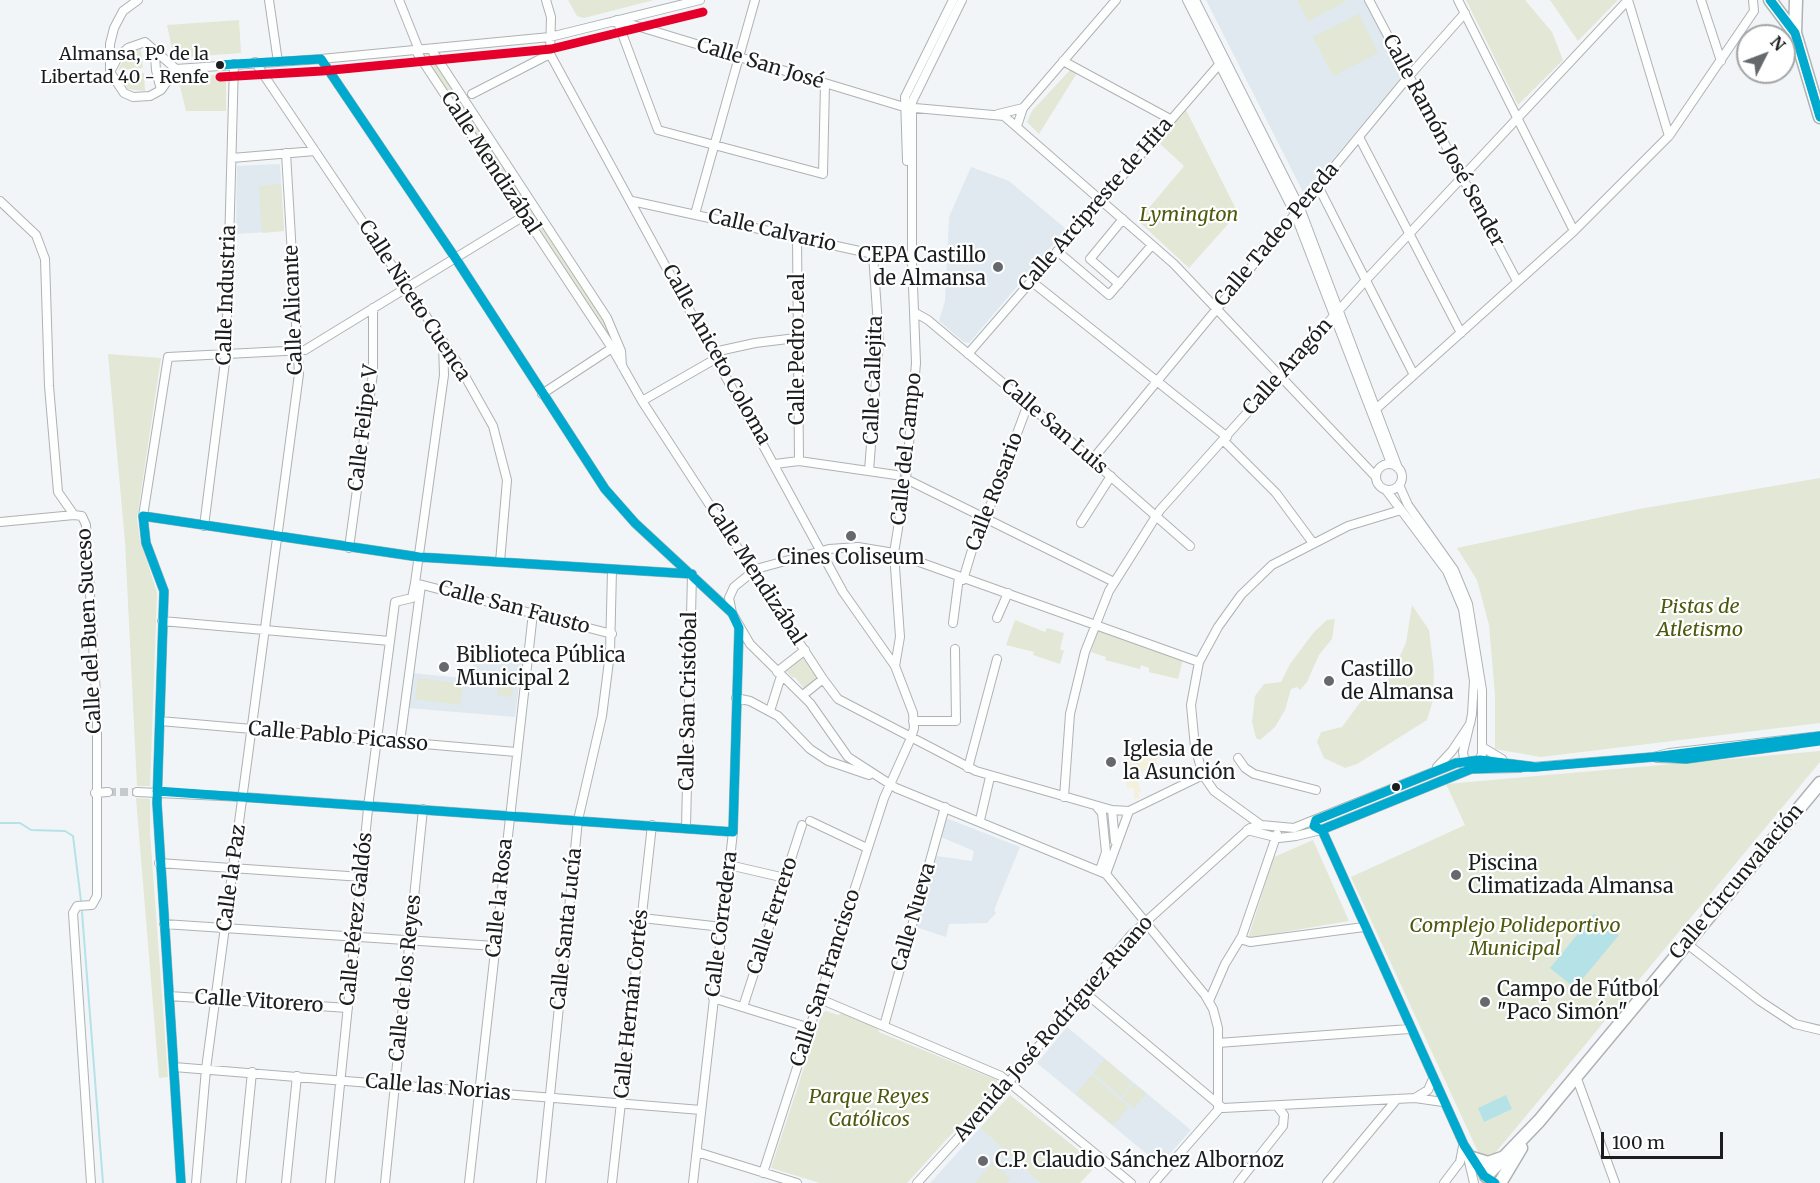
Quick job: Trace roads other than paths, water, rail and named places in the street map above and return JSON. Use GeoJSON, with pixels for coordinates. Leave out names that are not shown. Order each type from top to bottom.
{"type":"FeatureCollection","features":[{"type":"Feature","properties":{"kind":"main road"},"geometry":{"type":"LineString","coordinates":[[1770,0],[1790,8],[1795,33],[1820,117]]}},
{"type":"Feature","properties":{"kind":"main road","name":"Calle Circunvalación"},"geometry":{"type":"LineString","coordinates":[[1483,1180],[1539,1121],[1820,783]]}},
{"type":"Feature","properties":{"kind":"main road","name":"Calle Circunvalación"},"geometry":{"type":"LineString","coordinates":[[1500,1183],[1539,1121]]}},
{"type":"Feature","properties":{"kind":"main road"},"geometry":{"type":"LineString","coordinates":[[1467,1152],[1488,1163],[1503,1158]]}},
{"type":"Feature","properties":{"kind":"street"},"geometry":{"type":"LineString","coordinates":[[138,0],[123,11],[114,28],[109,49],[110,72],[120,90],[128,95],[150,96],[161,90],[176,69]]}},
{"type":"Feature","properties":{"kind":"street"},"geometry":{"type":"LineString","coordinates":[[269,0],[278,62]]}},
{"type":"Feature","properties":{"kind":"street","name":"Calle Mendizábal"},"geometry":{"type":"LineString","coordinates":[[399,0],[418,50],[612,348],[642,401],[823,679],[841,701],[968,768],[990,777],[1097,807],[1129,812]]}},
{"type":"Feature","properties":{"kind":"street","name":"Calle Aniceto Coloma"},"geometry":{"type":"LineString","coordinates":[[546,0],[551,17],[550,54],[851,606],[895,666]]}},
{"type":"Feature","properties":{"kind":"street"},"geometry":{"type":"LineString","coordinates":[[110,72],[118,57],[132,45],[145,42],[176,69],[321,59],[550,37],[697,0]]}},
{"type":"Feature","properties":{"kind":"street"},"geometry":{"type":"LineString","coordinates":[[695,214],[754,0]]}},
{"type":"Feature","properties":{"kind":"street","name":"Calle del Campo"},"geometry":{"type":"LineString","coordinates":[[895,666],[900,638],[894,554],[906,478],[916,363],[908,107],[905,97],[953,0]]}},
{"type":"Feature","properties":{"kind":"street","name":"Calle del Campo"},"geometry":{"type":"LineString","coordinates":[[908,107],[962,0]]}},
{"type":"Feature","properties":{"kind":"street"},"geometry":{"type":"LineString","coordinates":[[1017,126],[1023,108],[1116,0]]}},
{"type":"Feature","properties":{"kind":"street"},"geometry":{"type":"LineString","coordinates":[[1187,0],[1222,60]]}},
{"type":"Feature","properties":{"kind":"street"},"geometry":{"type":"LineString","coordinates":[[1196,0],[1222,60],[1297,211],[1394,466],[1402,476],[1399,485],[1408,506],[1454,570],[1465,593],[1482,690],[1482,747],[1472,761],[1471,770]]}},
{"type":"Feature","properties":{"kind":"street","name":"Calle Ramón José Sender"},"geometry":{"type":"LineString","coordinates":[[1369,0],[1517,281]]}},
{"type":"Feature","properties":{"kind":"street"},"geometry":{"type":"LineString","coordinates":[[1458,0],[1574,231]]}},
{"type":"Feature","properties":{"kind":"street"},"geometry":{"type":"LineString","coordinates":[[1628,0],[1669,136]]}},
{"type":"Feature","properties":{"kind":"street","name":"Calle Aragón"},"geometry":{"type":"LineString","coordinates":[[1064,797],[1070,714],[1096,620],[1114,582],[1157,515],[1366,280],[1628,0]]}},
{"type":"Feature","properties":{"kind":"street"},"geometry":{"type":"LineString","coordinates":[[1701,0],[1720,62]]}},
{"type":"Feature","properties":{"kind":"street"},"geometry":{"type":"LineString","coordinates":[[1376,409],[1574,231],[1669,136],[1754,11],[1752,0]]}},
{"type":"Feature","properties":{"kind":"street","name":"Calle Tadeo Pereda"},"geometry":{"type":"LineString","coordinates":[[1092,460],[1409,76],[1465,13]]}},
{"type":"Feature","properties":{"kind":"street"},"geometry":{"type":"LineString","coordinates":[[617,20],[657,129],[821,174],[825,172],[825,84]]}},
{"type":"Feature","properties":{"kind":"street","name":"Calle San José"},"geometry":{"type":"LineString","coordinates":[[617,20],[737,59],[908,107],[997,114]]}},
{"type":"Feature","properties":{"kind":"street","name":"Calle Mendizábal"},"geometry":{"type":"LineString","coordinates":[[431,49],[607,318],[621,351],[622,367]]}},
{"type":"Feature","properties":{"kind":"street"},"geometry":{"type":"LineString","coordinates":[[157,52],[156,70],[161,90]]}},
{"type":"Feature","properties":{"kind":"street"},"geometry":{"type":"LineString","coordinates":[[472,94],[550,54]]}},
{"type":"Feature","properties":{"kind":"street"},"geometry":{"type":"LineString","coordinates":[[321,59],[614,500],[732,613]]}},
{"type":"Feature","properties":{"kind":"street","name":"Calle Arcipreste de Hita"},"geometry":{"type":"LineString","coordinates":[[968,354],[1222,60]]}},
{"type":"Feature","properties":{"kind":"street"},"geometry":{"type":"LineString","coordinates":[[1063,61],[1170,119]]}},
{"type":"Feature","properties":{"kind":"street","name":"Calle Niceto Cuenca"},"geometry":{"type":"LineString","coordinates":[[255,63],[465,376],[497,435],[507,483],[500,562]]}},
{"type":"Feature","properties":{"kind":"street","name":"Calle Industria"},"geometry":{"type":"LineString","coordinates":[[204,526],[226,354],[234,64]]}},
{"type":"Feature","properties":{"kind":"street"},"geometry":{"type":"LineString","coordinates":[[997,114],[1023,108]]}},
{"type":"Feature","properties":{"kind":"street"},"geometry":{"type":"LineString","coordinates":[[997,114],[1017,126],[1102,199],[1216,308],[1375,476],[1378,485],[1386,490],[1447,571],[1460,600],[1474,688],[1470,724],[1462,752],[1472,761]]}},
{"type":"Feature","properties":{"kind":"street"},"geometry":{"type":"LineString","coordinates":[[1359,137],[1461,333]]}},
{"type":"Feature","properties":{"kind":"street"},"geometry":{"type":"LineString","coordinates":[[232,158],[315,151]]}},
{"type":"Feature","properties":{"kind":"street","name":"Calle Alicante"},"geometry":{"type":"LineString","coordinates":[[277,537],[298,374],[299,350],[286,153]]}},
{"type":"Feature","properties":{"kind":"street"},"geometry":{"type":"LineString","coordinates":[[1318,186],[1414,375]]}},
{"type":"Feature","properties":{"kind":"street"},"geometry":{"type":"LineString","coordinates":[[0,201],[36,235],[45,259],[49,386],[58,492],[75,515]]}},
{"type":"Feature","properties":{"kind":"street","name":"Calle Calvario"},"geometry":{"type":"LineString","coordinates":[[632,201],[873,254],[912,260]]}},
{"type":"Feature","properties":{"kind":"street"},"geometry":{"type":"LineString","coordinates":[[181,1183],[159,862],[157,791],[164,591],[146,543],[143,516],[168,357],[308,349],[524,216]]}},
{"type":"Feature","properties":{"kind":"street"},"geometry":{"type":"LineString","coordinates":[[1119,284],[1090,257],[1123,219]]}},
{"type":"Feature","properties":{"kind":"street","name":"Calle Pedro Leal"},"geometry":{"type":"LineString","coordinates":[[797,237],[796,338],[799,461]]}},
{"type":"Feature","properties":{"kind":"street"},"geometry":{"type":"LineString","coordinates":[[1057,251],[1109,295],[1152,245]]}},
{"type":"Feature","properties":{"kind":"street","name":"Calle Callejita"},"geometry":{"type":"LineString","coordinates":[[869,471],[879,340],[873,254]]}},
{"type":"Feature","properties":{"kind":"street"},"geometry":{"type":"LineString","coordinates":[[1086,276],[1095,264]]}},
{"type":"Feature","properties":{"kind":"street"},"geometry":{"type":"LineString","coordinates":[[1031,281],[1225,438],[1276,493],[1313,543]]}},
{"type":"Feature","properties":{"kind":"street","name":"Calle Felipe V"},"geometry":{"type":"LineString","coordinates":[[349,548],[373,373],[373,308]]}},
{"type":"Feature","properties":{"kind":"street","name":"Calle San Luis"},"geometry":{"type":"LineString","coordinates":[[914,312],[928,320],[1028,404],[1190,546]]}},
{"type":"Feature","properties":{"kind":"street"},"geometry":{"type":"LineString","coordinates":[[1336,314],[1376,409],[1394,466]]}},
{"type":"Feature","properties":{"kind":"street"},"geometry":{"type":"LineString","coordinates":[[642,401],[716,355],[755,343],[796,338]]}},
{"type":"Feature","properties":{"kind":"street"},"geometry":{"type":"LineString","coordinates":[[400,742],[418,584],[419,556],[444,375],[443,343]]}},
{"type":"Feature","properties":{"kind":"street"},"geometry":{"type":"LineString","coordinates":[[542,394],[612,348]]}},
{"type":"Feature","properties":{"kind":"street","name":"Calle Rosario"},"geometry":{"type":"LineString","coordinates":[[953,623],[961,579],[981,520],[986,517],[1028,404]]}},
{"type":"Feature","properties":{"kind":"street"},"geometry":{"type":"LineString","coordinates":[[775,464],[799,461],[896,475]]}},
{"type":"Feature","properties":{"kind":"street"},"geometry":{"type":"LineString","coordinates":[[1375,476],[1378,468],[1394,466]]}},
{"type":"Feature","properties":{"kind":"street"},"geometry":{"type":"LineString","coordinates":[[1081,523],[1111,476]]}},
{"type":"Feature","properties":{"kind":"street"},"geometry":{"type":"LineString","coordinates":[[906,478],[1114,582]]}},
{"type":"Feature","properties":{"kind":"street"},"geometry":{"type":"LineString","coordinates":[[1386,490],[1399,485]]}},
{"type":"Feature","properties":{"kind":"street"},"geometry":{"type":"LineString","coordinates":[[1261,825],[1214,791],[1203,776],[1195,747],[1191,705],[1199,662],[1218,627],[1244,591],[1272,565],[1348,526],[1401,510]]}},
{"type":"Feature","properties":{"kind":"street","name":"Calle del Buen Suceso"},"geometry":{"type":"LineString","coordinates":[[0,522],[75,515],[82,516],[86,525],[98,712],[95,793],[97,896],[92,905],[77,906],[73,913],[91,1183]]}},
{"type":"Feature","properties":{"kind":"street"},"geometry":{"type":"LineString","coordinates":[[143,516],[349,548],[419,556],[692,574]]}},
{"type":"Feature","properties":{"kind":"street","name":"Calle la Paz"},"geometry":{"type":"LineString","coordinates":[[196,1183],[206,1069],[277,537]]}},
{"type":"Feature","properties":{"kind":"street"},"geometry":{"type":"LineString","coordinates":[[876,777],[848,757],[803,695],[755,650],[739,628],[729,601],[731,592],[753,571],[822,551],[858,547],[894,554],[961,579],[1096,620],[1142,641],[1199,662]]}},
{"type":"Feature","properties":{"kind":"street","name":"Calle Santa Lucía"},"geometry":{"type":"LineString","coordinates":[[541,1183],[578,820],[602,716],[612,634],[612,570]]}},
{"type":"Feature","properties":{"kind":"street","name":"Calle San Cristóbal"},"geometry":{"type":"LineString","coordinates":[[686,828],[692,574]]}},
{"type":"Feature","properties":{"kind":"street","name":"Calle Pérez Galdós"},"geometry":{"type":"LineString","coordinates":[[330,1183],[369,806],[395,602],[412,598],[418,584]]}},
{"type":"Feature","properties":{"kind":"street","name":"Calle San Fausto"},"geometry":{"type":"LineString","coordinates":[[418,584],[612,634]]}},
{"type":"Feature","properties":{"kind":"street"},"geometry":{"type":"LineString","coordinates":[[997,618],[1008,593]]}},
{"type":"Feature","properties":{"kind":"street","name":"Calle la Rosa"},"geometry":{"type":"LineString","coordinates":[[469,1183],[533,613]]}},
{"type":"Feature","properties":{"kind":"street"},"geometry":{"type":"LineString","coordinates":[[162,621],[390,641]]}},
{"type":"Feature","properties":{"kind":"street","name":"Calle Corredera"},"geometry":{"type":"LineString","coordinates":[[693,1183],[733,832],[739,628]]}},
{"type":"Feature","properties":{"kind":"street"},"geometry":{"type":"LineString","coordinates":[[895,666],[914,721],[953,722],[957,718],[955,649]]}},
{"type":"Feature","properties":{"kind":"street"},"geometry":{"type":"LineString","coordinates":[[770,711],[779,674],[805,650]]}},
{"type":"Feature","properties":{"kind":"street"},"geometry":{"type":"LineString","coordinates":[[968,768],[997,660]]}},
{"type":"Feature","properties":{"kind":"street"},"geometry":{"type":"LineString","coordinates":[[803,695],[823,679]]}},
{"type":"Feature","properties":{"kind":"street"},"geometry":{"type":"LineString","coordinates":[[736,698],[770,711],[785,722],[810,748],[828,761],[876,777],[1103,872],[1209,1001],[1216,1020],[1219,1105],[1215,1116],[1154,1183]]}},
{"type":"Feature","properties":{"kind":"street","name":"Calle Pablo Picasso"},"geometry":{"type":"LineString","coordinates":[[160,721],[516,752]]}},
{"type":"Feature","properties":{"kind":"street","name":"Calle San Francisco"},"geometry":{"type":"LineString","coordinates":[[763,1173],[867,848],[890,784],[911,738],[914,721]]}},
{"type":"Feature","properties":{"kind":"street"},"geometry":{"type":"LineString","coordinates":[[1430,772],[1448,758],[1470,724]]}},
{"type":"Feature","properties":{"kind":"street"},"geometry":{"type":"LineString","coordinates":[[1247,830],[1288,838],[1321,830],[1471,770],[1653,757],[1686,759],[1820,739]]}},
{"type":"Feature","properties":{"kind":"street"},"geometry":{"type":"LineString","coordinates":[[1482,747],[1498,758],[1536,767]]}},
{"type":"Feature","properties":{"kind":"street"},"geometry":{"type":"LineString","coordinates":[[1238,758],[1245,768],[1254,774],[1316,790]]}},
{"type":"Feature","properties":{"kind":"street"},"geometry":{"type":"LineString","coordinates":[[1471,770],[1472,761]]}},
{"type":"Feature","properties":{"kind":"street"},"geometry":{"type":"LineString","coordinates":[[1209,1001],[1229,955],[1240,939],[1275,837],[1430,772],[1472,761],[1515,763]]}},
{"type":"Feature","properties":{"kind":"street"},"geometry":{"type":"LineString","coordinates":[[1103,872],[1129,812],[1203,776]]}},
{"type":"Feature","properties":{"kind":"street"},"geometry":{"type":"LineString","coordinates":[[980,820],[990,777]]}},
{"type":"Feature","properties":{"kind":"street"},"geometry":{"type":"LineString","coordinates":[[95,793],[108,792]]}},
{"type":"Feature","properties":{"kind":"street"},"geometry":{"type":"LineString","coordinates":[[137,792],[243,796],[733,832]]}},
{"type":"Feature","properties":{"kind":"street","name":"Calle Nueva"},"geometry":{"type":"LineString","coordinates":[[884,1026],[945,807]]}},
{"type":"Feature","properties":{"kind":"street"},"geometry":{"type":"LineString","coordinates":[[1097,807],[1102,813],[1106,852],[1103,872]]}},
{"type":"Feature","properties":{"kind":"street","name":"Calle de los Reyes"},"geometry":{"type":"LineString","coordinates":[[385,1183],[423,809]]}},
{"type":"Feature","properties":{"kind":"street"},"geometry":{"type":"LineString","coordinates":[[1112,810],[1115,845]]}},
{"type":"Feature","properties":{"kind":"street"},"geometry":{"type":"LineString","coordinates":[[1318,820],[1314,826],[1321,830],[1409,1029],[1467,1152],[1483,1180]]}},
{"type":"Feature","properties":{"kind":"street"},"geometry":{"type":"LineString","coordinates":[[810,821],[867,848]]}},
{"type":"Feature","properties":{"kind":"street","name":"Calle Hernán Cortés"},"geometry":{"type":"LineString","coordinates":[[612,1183],[652,825]]}},
{"type":"Feature","properties":{"kind":"street","name":"Calle Ferrero"},"geometry":{"type":"LineString","coordinates":[[743,1007],[802,825]]}},
{"type":"Feature","properties":{"kind":"street"},"geometry":{"type":"LineString","coordinates":[[1247,830],[1261,825],[1294,828]]}},
{"type":"Feature","properties":{"kind":"street","name":"Avenida José Rodríguez Ruano"},"geometry":{"type":"LineString","coordinates":[[917,1183],[1009,1082],[1083,991],[1144,922],[1247,830]]}},
{"type":"Feature","properties":{"kind":"street"},"geometry":{"type":"LineString","coordinates":[[159,862],[362,877]]}},
{"type":"Feature","properties":{"kind":"street"},"geometry":{"type":"LineString","coordinates":[[729,865],[785,878]]}},
{"type":"Feature","properties":{"kind":"street"},"geometry":{"type":"LineString","coordinates":[[642,918],[722,927]]}},
{"type":"Feature","properties":{"kind":"street"},"geometry":{"type":"LineString","coordinates":[[164,924],[495,946]]}},
{"type":"Feature","properties":{"kind":"street"},"geometry":{"type":"LineString","coordinates":[[1240,939],[1250,942],[1364,927]]}},
{"type":"Feature","properties":{"kind":"street"},"geometry":{"type":"LineString","coordinates":[[1686,943],[1796,1024],[1820,1030]]}},
{"type":"Feature","properties":{"kind":"street"},"geometry":{"type":"LineString","coordinates":[[1083,991],[1219,1105],[1233,1108],[1415,1098],[1443,1101]]}},
{"type":"Feature","properties":{"kind":"street","name":"Calle Vitorero"},"geometry":{"type":"LineString","coordinates":[[169,996],[348,1008]]}},
{"type":"Feature","properties":{"kind":"street"},"geometry":{"type":"LineString","coordinates":[[713,998],[810,1028]]}},
{"type":"Feature","properties":{"kind":"street"},"geometry":{"type":"LineString","coordinates":[[820,999],[1009,1082],[1131,1183]]}},
{"type":"Feature","properties":{"kind":"street"},"geometry":{"type":"LineString","coordinates":[[1218,1043],[1409,1029]]}},
{"type":"Feature","properties":{"kind":"street","name":"Calle las Norias"},"geometry":{"type":"LineString","coordinates":[[174,1067],[701,1110]]}},
{"type":"Feature","properties":{"kind":"street"},"geometry":{"type":"LineString","coordinates":[[241,1183],[252,1072]]}},
{"type":"Feature","properties":{"kind":"street"},"geometry":{"type":"LineString","coordinates":[[286,1183],[297,1076]]}},
{"type":"Feature","properties":{"kind":"street"},"geometry":{"type":"LineString","coordinates":[[1576,1076],[1615,1183]]}},
{"type":"Feature","properties":{"kind":"street"},"geometry":{"type":"LineString","coordinates":[[1415,1098],[1428,1090],[1433,1079]]}},
{"type":"Feature","properties":{"kind":"street"},"geometry":{"type":"LineString","coordinates":[[1328,1183],[1397,1099]]}},
{"type":"Feature","properties":{"kind":"street"},"geometry":{"type":"LineString","coordinates":[[1238,1183],[1283,1126],[1284,1115],[1277,1106]]}},
{"type":"Feature","properties":{"kind":"street"},"geometry":{"type":"LineString","coordinates":[[697,1152],[797,1183]]}},
{"type":"Feature","properties":{"kind":"street"},"geometry":{"type":"LineString","coordinates":[[1467,1152],[1483,1180]]}},
{"type":"Feature","properties":{"kind":"street"},"geometry":{"type":"LineString","coordinates":[[1444,1183],[1467,1152]]}},
{"type":"Feature","properties":{"kind":"water"},"geometry":{"type":"Polygon","coordinates":[[[1594,914],[1619,935],[1575,988],[1550,968],[1594,914]]]}},
{"type":"Feature","properties":{"kind":"water"},"geometry":{"type":"Polygon","coordinates":[[[1506,1095],[1512,1109],[1484,1122],[1478,1108],[1506,1095]]]}},
{"type":"Feature","properties":{"kind":"waterway"},"geometry":{"type":"LineString","coordinates":[[0,823],[20,823],[31,830],[65,831],[73,836],[81,901]]}},
{"type":"Feature","properties":{"kind":"waterway"},"geometry":{"type":"LineString","coordinates":[[82,912],[103,1183]]}},
{"type":"Feature","properties":{"kind":"tunnel"},"geometry":{"type":"LineString","coordinates":[[108,792],[137,792]]}},
{"type":"Feature","properties":{"kind":"place","name":"Almansa, P.º de la Libertad 40 - Renfe"},"geometry":{"type":"Point","coordinates":[220,65]}},
{"type":"Feature","properties":{"kind":"place","name":"CEPA Castillo de Almansa"},"geometry":{"type":"Point","coordinates":[998,267]}},
{"type":"Feature","properties":{"kind":"place","name":"Cines Coliseum"},"geometry":{"type":"Point","coordinates":[851,536]}},
{"type":"Feature","properties":{"kind":"place","name":"Biblioteca Pública Municipal 2"},"geometry":{"type":"Point","coordinates":[444,667]}},
{"type":"Feature","properties":{"kind":"place","name":"Castillo de Almansa"},"geometry":{"type":"Point","coordinates":[1329,681]}},
{"type":"Feature","properties":{"kind":"place","name":"Iglesia de la Asunción"},"geometry":{"type":"Point","coordinates":[1111,762]}},
{"type":"Feature","properties":{"kind":"place","name":"Piscina Climatizada Almansa"},"geometry":{"type":"Point","coordinates":[1456,875]}},
{"type":"Feature","properties":{"kind":"place","name":"Campo de Fútbol \"Paco Simón\""},"geometry":{"type":"Point","coordinates":[1485,1002]}},
{"type":"Feature","properties":{"kind":"place","name":"C.P. Claudio Sánchez Albornoz"},"geometry":{"type":"Point","coordinates":[983,1161]}},
{"type":"Feature","properties":{"kind":"park label","name":"Lymington"},"geometry":{"type":"Point","coordinates":[1189,215]}},
{"type":"Feature","properties":{"kind":"park label","name":"Pistas de Atletismo"},"geometry":{"type":"Point","coordinates":[1700,618]}},
{"type":"Feature","properties":{"kind":"park label","name":"Complejo Polideportivo Municipal"},"geometry":{"type":"Point","coordinates":[1515,938]}},
{"type":"Feature","properties":{"kind":"park label","name":"Parque Reyes Católicos"},"geometry":{"type":"Point","coordinates":[869,1108]}}]}
